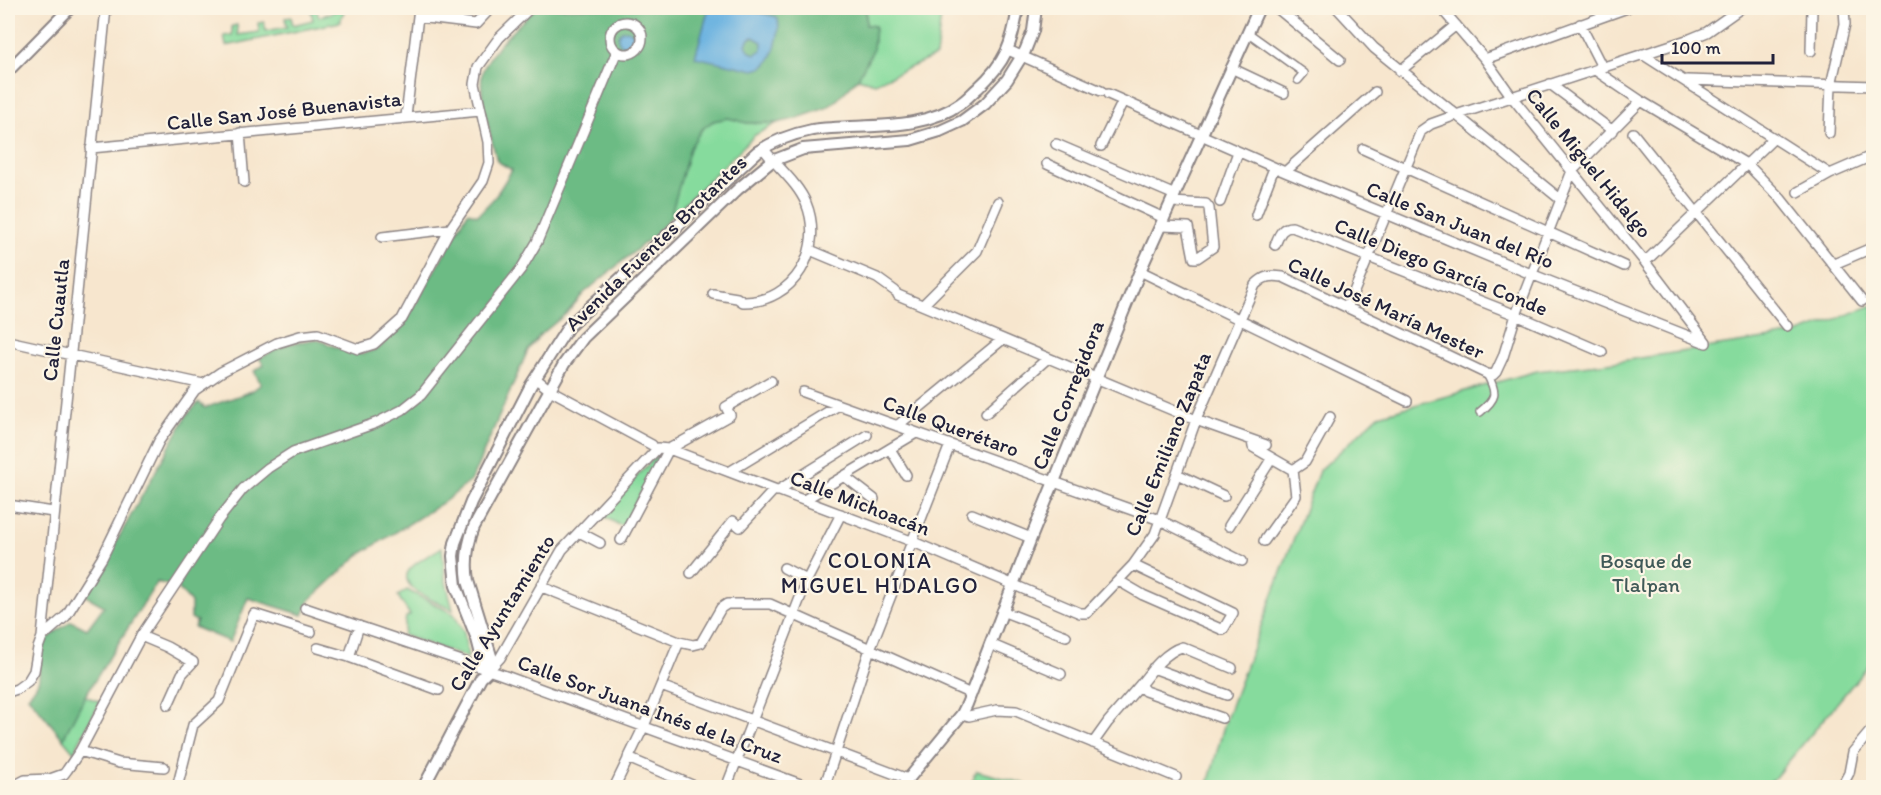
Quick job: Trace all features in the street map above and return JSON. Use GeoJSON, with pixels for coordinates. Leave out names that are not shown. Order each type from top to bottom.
{"type":"FeatureCollection","features":[{"type":"Feature","properties":{"kind":"street"},"geometry":{"type":"LineString","coordinates":[[8,71],[70,8]]}},
{"type":"Feature","properties":{"kind":"street","name":"Calle Cuautla"},"geometry":{"type":"LineString","coordinates":[[8,692],[28,681],[34,671],[42,637],[106,8]]}},
{"type":"Feature","properties":{"kind":"street"},"geometry":{"type":"LineString","coordinates":[[406,116],[419,12],[476,24],[491,8]]}},
{"type":"Feature","properties":{"kind":"street"},"geometry":{"type":"LineString","coordinates":[[42,637],[66,616],[102,558],[159,441],[195,390],[221,372],[277,343],[300,336],[318,334],[358,349],[374,345],[402,319],[450,229],[483,181],[489,163],[488,142],[475,84],[478,67],[499,38],[530,8]]}},
{"type":"Feature","properties":{"kind":"street","name":"Avenida Fuentes Brotantes"},"geometry":{"type":"LineString","coordinates":[[489,670],[483,662],[454,577],[454,543],[465,514],[534,378],[567,327],[763,148],[792,135],[812,130],[910,122],[945,112],[960,104],[984,82],[1008,50],[1013,37],[1018,8]]}},
{"type":"Feature","properties":{"kind":"street","name":"Avenida Fuentes Brotantes"},"geometry":{"type":"LineString","coordinates":[[489,670],[492,659],[468,581],[466,568],[468,542],[477,520],[550,390],[573,351],[595,324],[738,189],[772,161],[803,149],[910,140],[940,131],[962,121],[985,104],[1007,80],[1023,57],[1033,31],[1036,8]]}},
{"type":"Feature","properties":{"kind":"street","name":"Calle Corregidora"},"geometry":{"type":"LineString","coordinates":[[905,783],[962,714],[1053,481],[1140,272],[1259,8]]}},
{"type":"Feature","properties":{"kind":"street"},"geometry":{"type":"LineString","coordinates":[[1277,8],[1340,60]]}},
{"type":"Feature","properties":{"kind":"street"},"geometry":{"type":"LineString","coordinates":[[1337,8],[1374,48],[1560,199]]}},
{"type":"Feature","properties":{"kind":"street","name":"Calle Miguel Hidalgo"},"geometry":{"type":"LineString","coordinates":[[1442,8],[1645,262],[1706,343]]}},
{"type":"Feature","properties":{"kind":"street"},"geometry":{"type":"LineString","coordinates":[[1485,59],[1627,8]]}},
{"type":"Feature","properties":{"kind":"street"},"geometry":{"type":"LineString","coordinates":[[1348,306],[1421,131],[1431,124],[1456,115],[1707,32],[1741,8]]}},
{"type":"Feature","properties":{"kind":"street"},"geometry":{"type":"LineString","coordinates":[[1811,51],[1812,8]]}},
{"type":"Feature","properties":{"kind":"street"},"geometry":{"type":"LineString","coordinates":[[1829,134],[1831,85],[1845,24],[1844,8]]}},
{"type":"Feature","properties":{"kind":"street"},"geometry":{"type":"LineString","coordinates":[[1580,24],[1598,68],[1641,101],[1748,165],[1781,199],[1862,302]]}},
{"type":"Feature","properties":{"kind":"street"},"geometry":{"type":"LineString","coordinates":[[1400,70],[1456,25]]}},
{"type":"Feature","properties":{"kind":"street"},"geometry":{"type":"LineString","coordinates":[[1247,32],[1304,73],[1298,80]]}},
{"type":"Feature","properties":{"kind":"street","name":"Calle San Juan del Río"},"geometry":{"type":"LineString","coordinates":[[1008,50],[1274,168],[1706,343]]}},
{"type":"Feature","properties":{"kind":"street"},"geometry":{"type":"LineString","coordinates":[[10,788],[25,780],[50,779],[64,774],[80,751],[141,636],[219,519],[243,489],[268,468],[294,452],[376,423],[402,410],[421,395],[521,269],[537,242],[617,51]]}},
{"type":"Feature","properties":{"kind":"street"},"geometry":{"type":"LineString","coordinates":[[1642,54],[1830,174]]}},
{"type":"Feature","properties":{"kind":"street"},"geometry":{"type":"LineString","coordinates":[[1231,68],[1284,93]]}},
{"type":"Feature","properties":{"kind":"street"},"geometry":{"type":"LineString","coordinates":[[1684,80],[1831,85],[1873,84]]}},
{"type":"Feature","properties":{"kind":"street"},"geometry":{"type":"LineString","coordinates":[[1550,84],[1613,131]]}},
{"type":"Feature","properties":{"kind":"street"},"geometry":{"type":"LineString","coordinates":[[1285,172],[1375,92]]}},
{"type":"Feature","properties":{"kind":"street"},"geometry":{"type":"LineString","coordinates":[[1101,146],[1123,101]]}},
{"type":"Feature","properties":{"kind":"street","name":"Calle José María Mester"},"geometry":{"type":"LineString","coordinates":[[1270,275],[1283,277],[1348,306],[1492,375],[1496,372],[1531,274],[1572,171],[1641,101]]}},
{"type":"Feature","properties":{"kind":"street","name":"Calle San José Buenavista"},"geometry":{"type":"LineString","coordinates":[[91,148],[406,116],[480,111]]}},
{"type":"Feature","properties":{"kind":"street"},"geometry":{"type":"LineString","coordinates":[[240,133],[244,182]]}},
{"type":"Feature","properties":{"kind":"street"},"geometry":{"type":"LineString","coordinates":[[1633,133],[1787,326]]}},
{"type":"Feature","properties":{"kind":"street"},"geometry":{"type":"LineString","coordinates":[[1645,262],[1774,138]]}},
{"type":"Feature","properties":{"kind":"street"},"geometry":{"type":"LineString","coordinates":[[1047,164],[1163,222],[1188,227],[1194,258],[1213,248],[1209,208],[1206,204],[1174,199],[1056,144]]}},
{"type":"Feature","properties":{"kind":"street"},"geometry":{"type":"LineString","coordinates":[[713,294],[737,298],[743,302],[760,301],[772,297],[795,279],[810,250],[811,229],[806,202],[796,186],[763,148]]}},
{"type":"Feature","properties":{"kind":"street"},"geometry":{"type":"LineString","coordinates":[[1363,150],[1406,167],[1624,266]]}},
{"type":"Feature","properties":{"kind":"street"},"geometry":{"type":"LineString","coordinates":[[1220,202],[1238,152]]}},
{"type":"Feature","properties":{"kind":"street"},"geometry":{"type":"LineString","coordinates":[[1798,192],[1830,174],[1874,155]]}},
{"type":"Feature","properties":{"kind":"street"},"geometry":{"type":"LineString","coordinates":[[1256,215],[1274,168]]}},
{"type":"Feature","properties":{"kind":"street"},"geometry":{"type":"LineString","coordinates":[[923,305],[976,251],[998,202]]}},
{"type":"Feature","properties":{"kind":"street","name":"Calle Diego García Conde"},"geometry":{"type":"LineString","coordinates":[[1275,245],[1281,231],[1286,227],[1292,227],[1516,315],[1602,352]]}},
{"type":"Feature","properties":{"kind":"street"},"geometry":{"type":"LineString","coordinates":[[382,237],[450,229]]}},
{"type":"Feature","properties":{"kind":"street"},"geometry":{"type":"LineString","coordinates":[[1834,264],[1874,247]]}},
{"type":"Feature","properties":{"kind":"street"},"geometry":{"type":"LineString","coordinates":[[810,250],[877,278],[897,293],[923,305],[1196,420],[1266,445]]}},
{"type":"Feature","properties":{"kind":"street"},"geometry":{"type":"LineString","coordinates":[[1140,272],[1407,401]]}},
{"type":"Feature","properties":{"kind":"street","name":"Calle Emiliano Zapata"},"geometry":{"type":"LineString","coordinates":[[1080,613],[1090,611],[1119,581],[1155,534],[1196,420],[1238,321],[1254,285],[1270,275]]}},
{"type":"Feature","properties":{"kind":"street"},"geometry":{"type":"LineString","coordinates":[[897,426],[1003,339]]}},
{"type":"Feature","properties":{"kind":"street"},"geometry":{"type":"LineString","coordinates":[[8,341],[202,384]]}},
{"type":"Feature","properties":{"kind":"street"},"geometry":{"type":"LineString","coordinates":[[986,413],[1048,358]]}},
{"type":"Feature","properties":{"kind":"street"},"geometry":{"type":"LineString","coordinates":[[1480,412],[1494,398],[1492,384],[1487,374]]}},
{"type":"Feature","properties":{"kind":"street","name":"Calle Michoacán"},"geometry":{"type":"LineString","coordinates":[[534,378],[550,390],[655,446],[669,449],[911,541],[1080,613]]}},
{"type":"Feature","properties":{"kind":"street"},"geometry":{"type":"LineString","coordinates":[[621,540],[669,449],[730,415],[726,407],[771,381]]}},
{"type":"Feature","properties":{"kind":"street","name":"Calle Querétaro"},"geometry":{"type":"LineString","coordinates":[[803,392],[1161,520],[1242,561]]}},
{"type":"Feature","properties":{"kind":"street"},"geometry":{"type":"LineString","coordinates":[[729,472],[839,405]]}},
{"type":"Feature","properties":{"kind":"street"},"geometry":{"type":"LineString","coordinates":[[1293,470],[1305,462],[1330,417]]}},
{"type":"Feature","properties":{"kind":"street"},"geometry":{"type":"LineString","coordinates":[[804,500],[916,433]]}},
{"type":"Feature","properties":{"kind":"street"},"geometry":{"type":"LineString","coordinates":[[691,573],[733,521],[740,526],[776,490],[867,435]]}},
{"type":"Feature","properties":{"kind":"street"},"geometry":{"type":"LineString","coordinates":[[1252,440],[1253,447],[1293,470]]}},
{"type":"Feature","properties":{"kind":"street"},"geometry":{"type":"LineString","coordinates":[[824,788],[870,649],[950,445]]}},
{"type":"Feature","properties":{"kind":"street","name":"Calle Ayuntamiento"},"geometry":{"type":"LineString","coordinates":[[423,788],[481,678],[500,658],[562,550],[655,446]]}},
{"type":"Feature","properties":{"kind":"street"},"geometry":{"type":"LineString","coordinates":[[890,449],[906,475]]}},
{"type":"Feature","properties":{"kind":"street"},"geometry":{"type":"LineString","coordinates":[[1229,526],[1272,458]]}},
{"type":"Feature","properties":{"kind":"street"},"geometry":{"type":"LineString","coordinates":[[1264,541],[1296,496],[1293,470]]}},
{"type":"Feature","properties":{"kind":"street"},"geometry":{"type":"LineString","coordinates":[[1178,474],[1224,496]]}},
{"type":"Feature","properties":{"kind":"street"},"geometry":{"type":"LineString","coordinates":[[844,476],[874,499]]}},
{"type":"Feature","properties":{"kind":"street"},"geometry":{"type":"LineString","coordinates":[[8,505],[53,512]]}},
{"type":"Feature","properties":{"kind":"street"},"geometry":{"type":"LineString","coordinates":[[465,514],[477,520]]}},
{"type":"Feature","properties":{"kind":"street"},"geometry":{"type":"LineString","coordinates":[[726,788],[807,580],[841,514]]}},
{"type":"Feature","properties":{"kind":"street"},"geometry":{"type":"LineString","coordinates":[[972,514],[1031,538]]}},
{"type":"Feature","properties":{"kind":"street"},"geometry":{"type":"LineString","coordinates":[[579,532],[600,543]]}},
{"type":"Feature","properties":{"kind":"street"},"geometry":{"type":"LineString","coordinates":[[1119,581],[1143,595],[1223,630],[1233,613],[1133,565]]}},
{"type":"Feature","properties":{"kind":"street"},"geometry":{"type":"LineString","coordinates":[[784,568],[807,580]]}},
{"type":"Feature","properties":{"kind":"street"},"geometry":{"type":"LineString","coordinates":[[542,587],[679,642],[693,645],[701,643],[721,608],[728,604],[770,604],[971,694]]}},
{"type":"Feature","properties":{"kind":"street","name":"Calle Sor Juana Inés de la Cruz"},"geometry":{"type":"LineString","coordinates":[[305,608],[489,670],[811,788]]}},
{"type":"Feature","properties":{"kind":"street"},"geometry":{"type":"LineString","coordinates":[[1002,611],[1066,636]]}},
{"type":"Feature","properties":{"kind":"street"},"geometry":{"type":"LineString","coordinates":[[177,788],[193,725],[219,701],[254,614],[311,632]]}},
{"type":"Feature","properties":{"kind":"street"},"geometry":{"type":"LineString","coordinates":[[349,657],[359,626]]}},
{"type":"Feature","properties":{"kind":"street"},"geometry":{"type":"LineString","coordinates":[[141,636],[193,662],[182,674],[168,705]]}},
{"type":"Feature","properties":{"kind":"street"},"geometry":{"type":"LineString","coordinates":[[614,788],[644,726],[679,642]]}},
{"type":"Feature","properties":{"kind":"street"},"geometry":{"type":"LineString","coordinates":[[990,644],[1061,674]]}},
{"type":"Feature","properties":{"kind":"street"},"geometry":{"type":"LineString","coordinates":[[1093,743],[1154,668],[1175,649],[1182,647],[1232,668]]}},
{"type":"Feature","properties":{"kind":"street"},"geometry":{"type":"LineString","coordinates":[[318,648],[439,690]]}},
{"type":"Feature","properties":{"kind":"street"},"geometry":{"type":"LineString","coordinates":[[1154,668],[1227,695]]}},
{"type":"Feature","properties":{"kind":"street"},"geometry":{"type":"LineString","coordinates":[[1140,685],[1145,691],[1222,718]]}},
{"type":"Feature","properties":{"kind":"street"},"geometry":{"type":"LineString","coordinates":[[661,686],[837,753],[905,783]]}},
{"type":"Feature","properties":{"kind":"street"},"geometry":{"type":"LineString","coordinates":[[962,714],[969,716],[997,710],[1016,711],[1176,777]]}},
{"type":"Feature","properties":{"kind":"street"},"geometry":{"type":"LineString","coordinates":[[1841,788],[1849,773],[1853,752],[1874,727]]}},
{"type":"Feature","properties":{"kind":"street"},"geometry":{"type":"LineString","coordinates":[[80,751],[119,763],[164,767]]}},
{"type":"Feature","properties":{"kind":"street"},"geometry":{"type":"LineString","coordinates":[[628,758],[699,788]]}},
{"type":"Feature","properties":{"kind":"green space"},"geometry":{"type":"Polygon","coordinates":[[[345,8],[340,22],[226,46],[224,36],[232,35],[232,26],[237,25],[238,35],[259,32],[258,23],[264,22],[266,31],[287,27],[285,18],[291,17],[293,25],[313,20],[311,11],[316,9],[319,17],[345,8]]]}},
{"type":"Feature","properties":{"kind":"green space"},"geometry":{"type":"Polygon","coordinates":[[[536,8],[866,8],[866,25],[875,26],[873,50],[858,78],[826,108],[777,123],[747,123],[728,118],[713,121],[701,130],[690,148],[670,218],[658,232],[584,293],[567,313],[539,336],[528,350],[471,481],[444,502],[359,555],[310,600],[303,615],[248,598],[230,642],[194,627],[197,621],[191,619],[191,603],[178,588],[157,582],[85,696],[63,739],[28,696],[39,679],[40,651],[49,638],[71,621],[87,629],[104,606],[86,596],[187,415],[199,402],[205,408],[252,391],[261,384],[254,371],[264,365],[259,358],[288,344],[316,339],[343,350],[361,354],[378,349],[405,322],[468,212],[478,215],[495,197],[512,170],[497,161],[485,113],[482,76],[494,52],[536,8]]]}},
{"type":"Feature","properties":{"kind":"green space"},"geometry":{"type":"Polygon","coordinates":[[[866,8],[942,8],[936,56],[875,83],[858,78],[873,49],[875,26],[866,25],[866,8]]]}},
{"type":"Feature","properties":{"kind":"green space"},"geometry":{"type":"Polygon","coordinates":[[[729,118],[747,123],[777,123],[755,135],[670,218],[684,164],[696,137],[704,127],[714,121],[729,118]]]}},
{"type":"Feature","properties":{"kind":"green space","name":"Bosque de Tlalpan"},"geometry":{"type":"Polygon","coordinates":[[[1873,305],[1873,660],[1767,787],[1207,788],[1225,722],[1319,471],[1379,415],[1537,371],[1608,363],[1797,334],[1873,305]]]}},
{"type":"Feature","properties":{"kind":"green space"},"geometry":{"type":"Polygon","coordinates":[[[658,454],[661,454],[624,525],[619,525],[600,514],[658,454]]]}},
{"type":"Feature","properties":{"kind":"green space"},"geometry":{"type":"Polygon","coordinates":[[[442,547],[445,578],[453,610],[429,599],[408,582],[407,576],[410,569],[442,547]]]}},
{"type":"Feature","properties":{"kind":"green space"},"geometry":{"type":"Polygon","coordinates":[[[407,590],[454,614],[464,633],[468,658],[403,635],[406,617],[410,615],[398,596],[407,590]]]}},
{"type":"Feature","properties":{"kind":"green space"},"geometry":{"type":"Polygon","coordinates":[[[85,696],[100,702],[74,752],[63,739],[85,696]]]}},
{"type":"Feature","properties":{"kind":"green space"},"geometry":{"type":"Polygon","coordinates":[[[977,771],[1026,784],[1027,787],[971,787],[977,771]]]}},
{"type":"Feature","properties":{"kind":"water"},"geometry":{"type":"Polygon","coordinates":[[[709,8],[741,8],[777,17],[776,43],[771,58],[762,67],[754,70],[695,57],[709,8]],[[753,37],[746,45],[750,52],[755,54],[762,50],[762,42],[753,37]]]}},
{"type":"Feature","properties":{"kind":"water"},"geometry":{"type":"Polygon","coordinates":[[[626,30],[632,32],[634,38],[632,44],[626,46],[620,44],[618,38],[620,32],[626,30]]]}},
{"type":"Feature","properties":{"kind":"district","name":"COLONIA MIGUEL HIDALGO"},"geometry":{"type":"Point","coordinates":[880,572]}}]}
